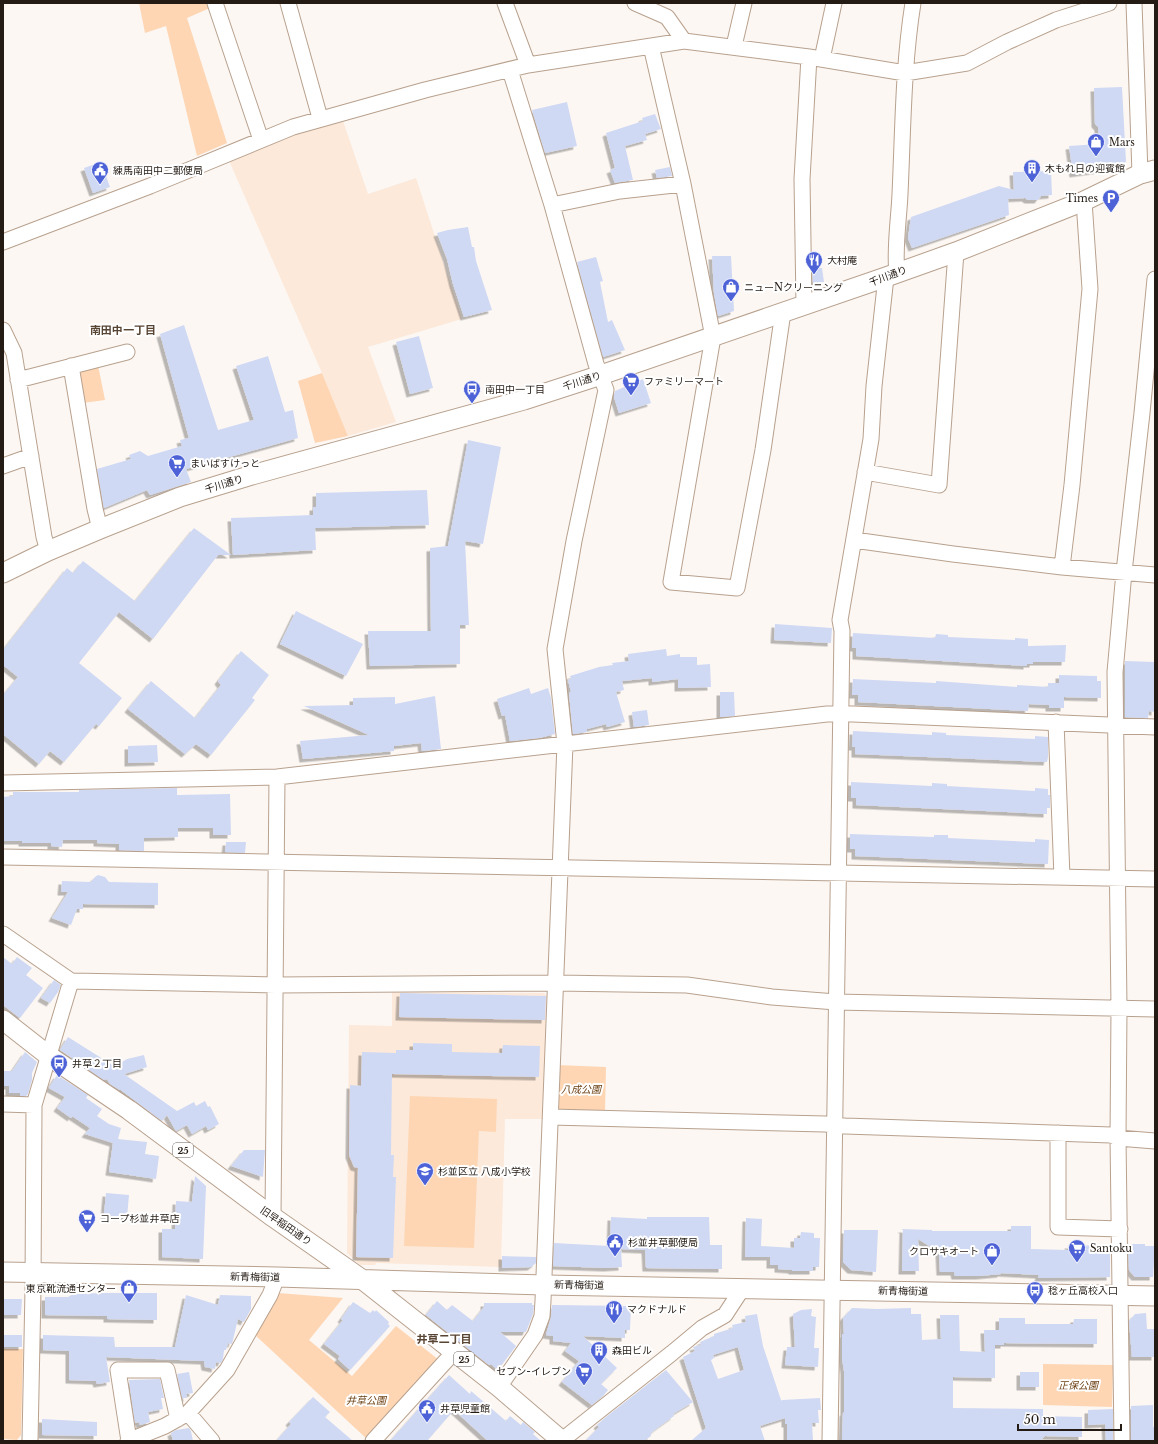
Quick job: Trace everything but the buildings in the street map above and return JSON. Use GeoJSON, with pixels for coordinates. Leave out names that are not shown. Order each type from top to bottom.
{"type":"FeatureCollection","features":[{"type":"Feature","properties":{"kind":"main road","name":"千川通り"},"geometry":{"type":"LineString","coordinates":[[3,573],[100,528],[180,498],[252,475],[524,400],[892,275],[956,252],[1084,201],[1148,172]]}},
{"type":"Feature","properties":{"kind":"main road","name":"旧早稲田通り"},"geometry":{"type":"LineString","coordinates":[[3,1020],[48,1056],[129,1110],[273,1217],[363,1280],[499,1387],[562,1441]]}},
{"type":"Feature","properties":{"kind":"main road","name":"新青梅街道"},"geometry":{"type":"LineString","coordinates":[[3,1272],[277,1277],[544,1285],[1155,1296]]}},
{"type":"Feature","properties":{"kind":"street"},"geometry":{"type":"LineString","coordinates":[[215,3],[261,140]]}},
{"type":"Feature","properties":{"kind":"street"},"geometry":{"type":"LineString","coordinates":[[288,3],[320,118]]}},
{"type":"Feature","properties":{"kind":"street"},"geometry":{"type":"LineString","coordinates":[[506,3],[528,65]]}},
{"type":"Feature","properties":{"kind":"street"},"geometry":{"type":"LineString","coordinates":[[635,3],[667,17],[684,41]]}},
{"type":"Feature","properties":{"kind":"street"},"geometry":{"type":"LineString","coordinates":[[734,46],[744,3]]}},
{"type":"Feature","properties":{"kind":"street"},"geometry":{"type":"LineString","coordinates":[[804,305],[802,179],[815,58],[834,3]]}},
{"type":"Feature","properties":{"kind":"street"},"geometry":{"type":"LineString","coordinates":[[830,1441],[842,631],[840,620],[871,439],[874,386],[892,275],[896,262],[905,73],[913,3]]}},
{"type":"Feature","properties":{"kind":"street"},"geometry":{"type":"LineString","coordinates":[[5,237],[150,186],[292,127],[425,90],[528,65],[684,41],[734,46],[905,73],[967,63],[1007,42],[1056,20],[1109,3]]}},
{"type":"Feature","properties":{"kind":"street"},"geometry":{"type":"LineString","coordinates":[[1134,3],[1148,172]]}},
{"type":"Feature","properties":{"kind":"street"},"geometry":{"type":"LineString","coordinates":[[651,46],[683,184],[713,337],[671,582],[737,588],[763,450],[783,312]]}},
{"type":"Feature","properties":{"kind":"street"},"geometry":{"type":"LineString","coordinates":[[499,1387],[535,1335],[542,1316],[565,744],[555,648],[574,541],[606,390],[596,364],[552,205],[510,70]]}},
{"type":"Feature","properties":{"kind":"street"},"geometry":{"type":"LineString","coordinates":[[552,205],[620,191],[683,184]]}},
{"type":"Feature","properties":{"kind":"street"},"geometry":{"type":"LineString","coordinates":[[1062,567],[1072,485],[1090,289],[1084,201]]}},
{"type":"Feature","properties":{"kind":"street"},"geometry":{"type":"LineString","coordinates":[[865,472],[939,485],[956,252]]}},
{"type":"Feature","properties":{"kind":"street"},"geometry":{"type":"LineString","coordinates":[[1122,1441],[1118,1138],[1119,1008],[1116,878],[1115,672],[1124,572],[1149,413],[1155,279]]}},
{"type":"Feature","properties":{"kind":"street"},"geometry":{"type":"LineString","coordinates":[[3,330],[14,353],[44,537],[48,551]]}},
{"type":"Feature","properties":{"kind":"street"},"geometry":{"type":"LineString","coordinates":[[18,380],[127,352]]}},
{"type":"Feature","properties":{"kind":"street"},"geometry":{"type":"LineString","coordinates":[[71,366],[95,509],[100,528]]}},
{"type":"Feature","properties":{"kind":"street"},"geometry":{"type":"LineString","coordinates":[[3,466],[31,456]]}},
{"type":"Feature","properties":{"kind":"street"},"geometry":{"type":"LineString","coordinates":[[854,540],[1062,567],[1155,575]]}},
{"type":"Feature","properties":{"kind":"street"},"geometry":{"type":"LineString","coordinates":[[3,783],[278,777],[781,719],[840,714],[1115,724],[1155,727]]}},
{"type":"Feature","properties":{"kind":"street"},"geometry":{"type":"LineString","coordinates":[[1056,722],[1062,877]]}},
{"type":"Feature","properties":{"kind":"street"},"geometry":{"type":"LineString","coordinates":[[273,1217],[278,777]]}},
{"type":"Feature","properties":{"kind":"street"},"geometry":{"type":"LineString","coordinates":[[3,857],[1155,879]]}},
{"type":"Feature","properties":{"kind":"street"},"geometry":{"type":"LineString","coordinates":[[3,934],[71,981],[276,984],[556,983],[686,986],[772,997],[836,1002],[1155,1009]]}},
{"type":"Feature","properties":{"kind":"street"},"geometry":{"type":"LineString","coordinates":[[30,1441],[34,1105],[71,981]]}},
{"type":"Feature","properties":{"kind":"street"},"geometry":{"type":"LineString","coordinates":[[3,1104],[34,1105]]}},
{"type":"Feature","properties":{"kind":"street"},"geometry":{"type":"LineString","coordinates":[[551,1117],[1111,1135],[1118,1138],[1155,1141]]}},
{"type":"Feature","properties":{"kind":"street"},"geometry":{"type":"LineString","coordinates":[[1058,1133],[1058,1227],[1120,1229]]}},
{"type":"Feature","properties":{"kind":"street"},"geometry":{"type":"LineString","coordinates":[[212,1441],[183,1416],[167,1370],[118,1370],[129,1441],[165,1426],[183,1416],[227,1370],[270,1295],[277,1277]]}},
{"type":"Feature","properties":{"kind":"street"},"geometry":{"type":"LineString","coordinates":[[562,1441],[702,1328],[725,1315],[742,1289]]}},
{"type":"Feature","properties":{"kind":"street"},"geometry":{"type":"LineString","coordinates":[[373,1441],[454,1352]]}},
{"type":"Feature","properties":{"kind":"shaded area"},"geometry":{"type":"Polygon","coordinates":[[[342,118],[368,194],[416,178],[462,319],[368,347],[396,422],[348,436],[227,156],[342,118]]]}},
{"type":"Feature","properties":{"kind":"shaded area","name":"杉並区立 八成小学校"},"geometry":{"type":"Polygon","coordinates":[[[392,992],[544,993],[548,997],[542,1119],[505,1119],[501,1267],[376,1263],[375,1265],[360,1265],[347,1253],[349,1025],[392,1026],[392,992]]]}},
{"type":"Feature","properties":{"kind":"green space"},"geometry":{"type":"Polygon","coordinates":[[[139,3],[208,3],[210,8],[187,18],[227,143],[197,156],[166,26],[145,33],[139,3]]]}},
{"type":"Feature","properties":{"kind":"green space"},"geometry":{"type":"Polygon","coordinates":[[[98,365],[105,400],[83,403],[78,370],[98,365]]]}},
{"type":"Feature","properties":{"kind":"green space"},"geometry":{"type":"Polygon","coordinates":[[[322,373],[348,436],[315,443],[298,381],[322,373]]]}},
{"type":"Feature","properties":{"kind":"green space","name":"八成公園"},"geometry":{"type":"Polygon","coordinates":[[[557,1065],[606,1067],[605,1113],[556,1112],[557,1065]]]}},
{"type":"Feature","properties":{"kind":"green space"},"geometry":{"type":"Polygon","coordinates":[[[410,1096],[497,1099],[496,1132],[479,1131],[474,1248],[404,1246],[410,1096]]]}},
{"type":"Feature","properties":{"kind":"green space","name":"井草公園"},"geometry":{"type":"Polygon","coordinates":[[[278,1293],[343,1298],[309,1340],[352,1376],[396,1326],[439,1360],[368,1440],[255,1335],[278,1293]]]}},
{"type":"Feature","properties":{"kind":"green space"},"geometry":{"type":"Polygon","coordinates":[[[3,1349],[23,1349],[21,1435],[17,1440],[3,1439],[3,1349]]]}},
{"type":"Feature","properties":{"kind":"green space","name":"正保公園"},"geometry":{"type":"Polygon","coordinates":[[[1043,1364],[1113,1365],[1112,1407],[1043,1405],[1043,1364]]]}},
{"type":"Feature","properties":{"kind":"place","name":"Mars"},"geometry":{"type":"Point","coordinates":[1096,157]}},
{"type":"Feature","properties":{"kind":"place","name":"木もれ日の迎賓館"},"geometry":{"type":"Point","coordinates":[1032,183]}},
{"type":"Feature","properties":{"kind":"place","name":"練馬南田中二郵便局"},"geometry":{"type":"Point","coordinates":[100,185]}},
{"type":"Feature","properties":{"kind":"place","name":"Times"},"geometry":{"type":"Point","coordinates":[1111,213]}},
{"type":"Feature","properties":{"kind":"place","name":"大村庵"},"geometry":{"type":"Point","coordinates":[814,275]}},
{"type":"Feature","properties":{"kind":"place","name":"ニューNクリーニング"},"geometry":{"type":"Point","coordinates":[731,302]}},
{"type":"Feature","properties":{"kind":"place","name":"ファミリーマート"},"geometry":{"type":"Point","coordinates":[631,396]}},
{"type":"Feature","properties":{"kind":"place","name":"南田中一丁目"},"geometry":{"type":"Point","coordinates":[472,404]}},
{"type":"Feature","properties":{"kind":"place","name":"まいばすけっと"},"geometry":{"type":"Point","coordinates":[177,478]}},
{"type":"Feature","properties":{"kind":"place","name":"井草２丁目"},"geometry":{"type":"Point","coordinates":[59,1078]}},
{"type":"Feature","properties":{"kind":"place","name":"杉並区立 八成小学校"},"geometry":{"type":"Point","coordinates":[425,1186]}},
{"type":"Feature","properties":{"kind":"place","name":"コープ杉並井草店"},"geometry":{"type":"Point","coordinates":[87,1233]}},
{"type":"Feature","properties":{"kind":"place","name":"杉並井草郵便局"},"geometry":{"type":"Point","coordinates":[615,1257]}},
{"type":"Feature","properties":{"kind":"place","name":"Santoku"},"geometry":{"type":"Point","coordinates":[1077,1263]}},
{"type":"Feature","properties":{"kind":"place","name":"クロサキオート"},"geometry":{"type":"Point","coordinates":[992,1266]}},
{"type":"Feature","properties":{"kind":"place","name":"東京靴流通センター"},"geometry":{"type":"Point","coordinates":[129,1303]}},
{"type":"Feature","properties":{"kind":"place","name":"稔ヶ丘高校入口"},"geometry":{"type":"Point","coordinates":[1035,1305]}},
{"type":"Feature","properties":{"kind":"place","name":"マクドナルド"},"geometry":{"type":"Point","coordinates":[614,1324]}},
{"type":"Feature","properties":{"kind":"place","name":"森田ビル"},"geometry":{"type":"Point","coordinates":[599,1365]}},
{"type":"Feature","properties":{"kind":"place","name":"セブン-イレブン"},"geometry":{"type":"Point","coordinates":[584,1386]}},
{"type":"Feature","properties":{"kind":"place","name":"井草児童館"},"geometry":{"type":"Point","coordinates":[427,1423]}},
{"type":"Feature","properties":{"kind":"district","name":"南田中一丁目"},"geometry":{"type":"Point","coordinates":[123,330]}},
{"type":"Feature","properties":{"kind":"district","name":"井草二丁目"},"geometry":{"type":"Point","coordinates":[444,1339]}}]}
